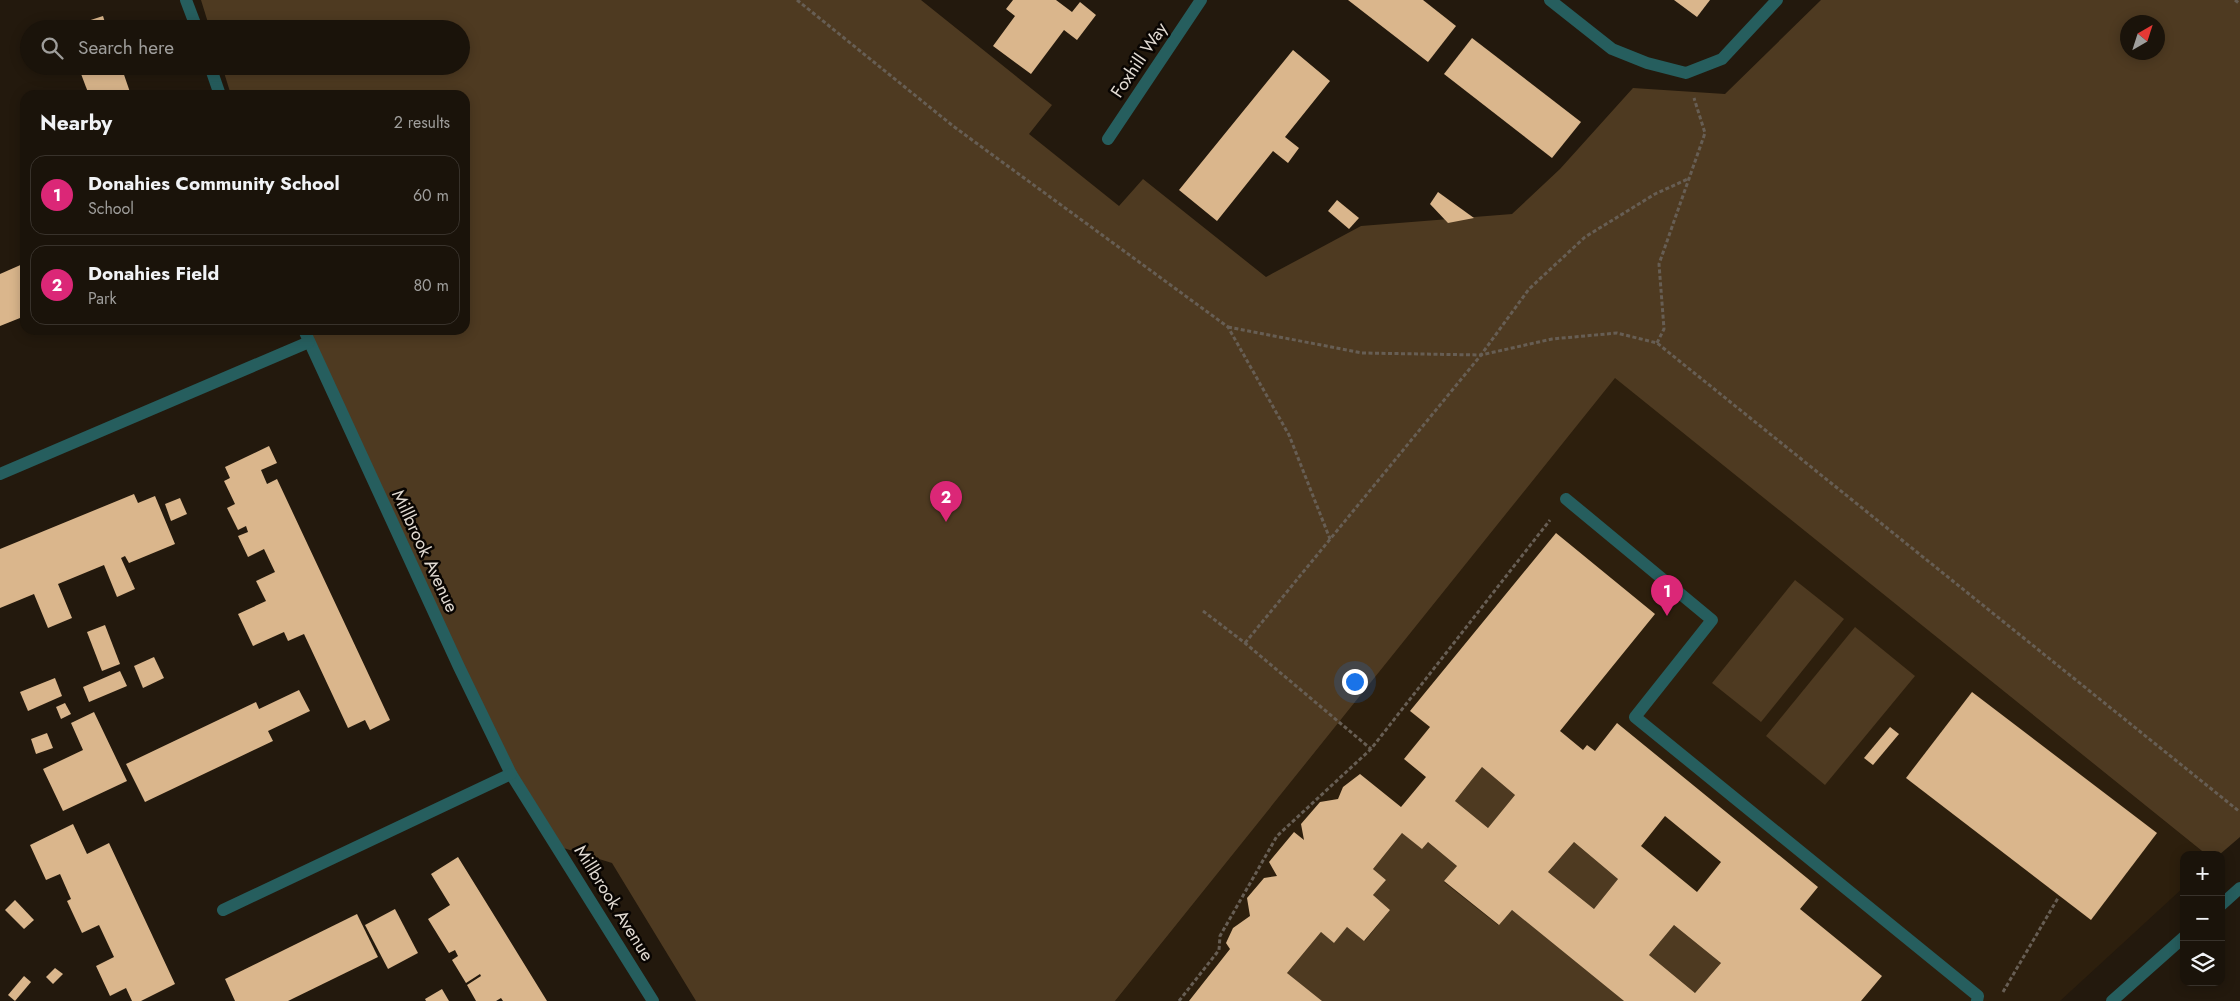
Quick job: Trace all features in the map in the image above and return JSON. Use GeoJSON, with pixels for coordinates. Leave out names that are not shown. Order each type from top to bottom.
{"type":"FeatureCollection","features":[{"type":"Feature","properties":{"kind":"street"},"geometry":{"type":"LineString","coordinates":[[186,0],[194,20]]}},
{"type":"Feature","properties":{"kind":"street","name":"Foxhill Way"},"geometry":{"type":"LineString","coordinates":[[1108,139],[1201,0]]}},
{"type":"Feature","properties":{"kind":"street"},"geometry":{"type":"LineString","coordinates":[[1550,0],[1612,49],[1647,63],[1686,73],[1722,59],[1777,0]]}},
{"type":"Feature","properties":{"kind":"street"},"geometry":{"type":"LineString","coordinates":[[213,75],[218,90]]}},
{"type":"Feature","properties":{"kind":"street","name":"Millbrook Avenue"},"geometry":{"type":"LineString","coordinates":[[306,335],[459,668],[512,774],[653,1001]]}},
{"type":"Feature","properties":{"kind":"street"},"geometry":{"type":"LineString","coordinates":[[0,474],[309,342]]}},
{"type":"Feature","properties":{"kind":"street"},"geometry":{"type":"LineString","coordinates":[[1566,500],[1712,620],[1635,717],[1978,996],[1977,1001]]}},
{"type":"Feature","properties":{"kind":"street"},"geometry":{"type":"LineString","coordinates":[[223,910],[512,774]]}},
{"type":"Feature","properties":{"kind":"street"},"geometry":{"type":"LineString","coordinates":[[2225,901],[2240,888]]}},
{"type":"Feature","properties":{"kind":"street"},"geometry":{"type":"LineString","coordinates":[[2112,1001],[2180,941]]}},
{"type":"Feature","properties":{"kind":"path"},"geometry":{"type":"LineString","coordinates":[[797,0],[954,126],[1228,327],[1289,435],[1330,539]]}},
{"type":"Feature","properties":{"kind":"path"},"geometry":{"type":"LineString","coordinates":[[2236,0],[2240,4]]}},
{"type":"Feature","properties":{"kind":"path"},"geometry":{"type":"LineString","coordinates":[[1657,343],[1664,329],[1659,264],[1706,133],[1686,73]]}},
{"type":"Feature","properties":{"kind":"path"},"geometry":{"type":"LineString","coordinates":[[1244,643],[1481,355],[1529,289],[1585,237],[1655,194],[1690,178]]}},
{"type":"Feature","properties":{"kind":"path"},"geometry":{"type":"LineString","coordinates":[[1228,327],[1362,353],[1481,355],[1552,339],[1617,333],[1657,343],[2240,812]]}},
{"type":"Feature","properties":{"kind":"path"},"geometry":{"type":"LineString","coordinates":[[1179,1001],[1219,950],[1220,936],[1277,836],[1371,749],[1566,500]]}},
{"type":"Feature","properties":{"kind":"path"},"geometry":{"type":"LineString","coordinates":[[1203,611],[1371,749]]}},
{"type":"Feature","properties":{"kind":"path"},"geometry":{"type":"LineString","coordinates":[[2002,992],[2058,898]]}},
{"type":"Feature","properties":{"kind":"shaded area"},"geometry":{"type":"Polygon","coordinates":[[[201,0],[921,0],[1052,105],[1029,134],[1119,206],[1143,179],[1266,277],[1361,226],[1512,214],[1560,169],[1633,88],[1725,94],[1821,0],[2240,0],[2240,837],[2224,851],[2202,851],[1615,378],[1115,1001],[696,1001],[612,863],[557,846],[514,775],[307,335],[470,335],[470,90],[229,90],[225,75],[470,75],[470,20],[207,20],[201,0]]]}},
{"type":"Feature","properties":{"kind":"shaded area"},"geometry":{"type":"Polygon","coordinates":[[[1615,377],[2202,851],[2180,851],[2180,891],[2060,1001],[1115,1001],[1615,377]]]}},
{"type":"Feature","properties":{"kind":"shaded area"},"geometry":{"type":"Polygon","coordinates":[[[1795,580],[1844,619],[1761,722],[1712,683],[1795,580]]]}},
{"type":"Feature","properties":{"kind":"shaded area"},"geometry":{"type":"Polygon","coordinates":[[[1855,627],[1915,676],[1825,785],[1766,736],[1855,627]]]}},
{"type":"Feature","properties":{"kind":"shaded area"},"geometry":{"type":"Polygon","coordinates":[[[1482,767],[1515,795],[1488,828],[1455,801],[1482,767]]]}},
{"type":"Feature","properties":{"kind":"shaded area"},"geometry":{"type":"Polygon","coordinates":[[[1402,833],[1428,842],[1457,866],[1444,882],[1498,925],[1512,910],[1624,1001],[1322,1001],[1287,973],[1321,932],[1334,943],[1347,927],[1365,941],[1390,910],[1373,895],[1386,880],[1373,869],[1402,833]]]}},
{"type":"Feature","properties":{"kind":"shaded area"},"geometry":{"type":"Polygon","coordinates":[[[1574,842],[1618,879],[1594,909],[1548,872],[1574,842]]]}},
{"type":"Feature","properties":{"kind":"shaded area"},"geometry":{"type":"Polygon","coordinates":[[[1674,925],[1721,963],[1695,993],[1649,955],[1674,925]]]}},
{"type":"Feature","properties":{"kind":"building"},"geometry":{"type":"Polygon","coordinates":[[[1013,0],[1056,0],[1072,12],[1080,2],[1096,15],[1077,40],[1064,30],[1031,74],[993,46],[1015,16],[1006,9],[1013,0]]]}},
{"type":"Feature","properties":{"kind":"building"},"geometry":{"type":"Polygon","coordinates":[[[1348,0],[1423,0],[1456,26],[1428,62],[1348,0]]]}},
{"type":"Feature","properties":{"kind":"building"},"geometry":{"type":"Polygon","coordinates":[[[1674,0],[1710,0],[1697,17],[1674,0]]]}},
{"type":"Feature","properties":{"kind":"building"},"geometry":{"type":"Polygon","coordinates":[[[103,16],[104,20],[91,20],[103,16]]]}},
{"type":"Feature","properties":{"kind":"building"},"geometry":{"type":"Polygon","coordinates":[[[1472,38],[1581,122],[1552,158],[1444,74],[1472,38]]]}},
{"type":"Feature","properties":{"kind":"building"},"geometry":{"type":"Polygon","coordinates":[[[1293,50],[1330,81],[1285,137],[1299,148],[1288,163],[1273,151],[1217,221],[1179,190],[1293,50]]]}},
{"type":"Feature","properties":{"kind":"building"},"geometry":{"type":"Polygon","coordinates":[[[81,75],[124,75],[129,90],[87,90],[81,75]]]}},
{"type":"Feature","properties":{"kind":"building"},"geometry":{"type":"Polygon","coordinates":[[[1438,192],[1474,218],[1448,223],[1430,204],[1438,192]]]}},
{"type":"Feature","properties":{"kind":"building"},"geometry":{"type":"Polygon","coordinates":[[[1337,200],[1359,218],[1349,229],[1328,211],[1337,200]]]}},
{"type":"Feature","properties":{"kind":"building"},"geometry":{"type":"Polygon","coordinates":[[[20,265],[20,318],[0,326],[0,274],[20,265]]]}},
{"type":"Feature","properties":{"kind":"building"},"geometry":{"type":"Polygon","coordinates":[[[269,446],[277,463],[261,470],[267,484],[277,479],[390,720],[370,730],[365,720],[348,728],[304,634],[288,641],[284,632],[253,646],[238,614],[266,601],[256,581],[275,572],[264,549],[248,557],[238,536],[248,532],[246,526],[238,530],[227,508],[235,504],[224,481],[230,478],[225,467],[269,446]]]}},
{"type":"Feature","properties":{"kind":"building"},"geometry":{"type":"Polygon","coordinates":[[[134,494],[138,503],[155,496],[175,544],[129,563],[125,556],[121,558],[135,589],[117,597],[104,565],[58,584],[72,618],[48,628],[34,594],[0,608],[0,549],[134,494]]]}},
{"type":"Feature","properties":{"kind":"building"},"geometry":{"type":"Polygon","coordinates":[[[180,498],[187,514],[171,521],[165,504],[180,498]]]}},
{"type":"Feature","properties":{"kind":"building"},"geometry":{"type":"Polygon","coordinates":[[[1556,533],[1655,614],[1560,731],[1583,750],[1587,745],[1595,751],[1617,723],[1818,887],[1800,909],[1882,976],[1861,1001],[1624,1001],[1512,910],[1499,925],[1444,881],[1457,866],[1428,842],[1422,849],[1402,833],[1373,869],[1386,880],[1373,895],[1390,910],[1364,941],[1347,927],[1334,943],[1321,932],[1287,973],[1322,1001],[1189,1001],[1230,949],[1226,943],[1233,928],[1250,916],[1247,898],[1264,878],[1277,876],[1269,862],[1294,832],[1304,840],[1301,824],[1320,802],[1338,799],[1343,787],[1360,774],[1401,807],[1426,777],[1404,759],[1430,727],[1410,711],[1556,533]],[[1482,767],[1455,801],[1488,828],[1515,795],[1482,767]],[[1665,816],[1641,846],[1697,892],[1721,862],[1665,816]],[[1574,842],[1548,872],[1594,909],[1618,879],[1574,842]],[[1674,925],[1649,955],[1695,993],[1721,963],[1674,925]]]}},
{"type":"Feature","properties":{"kind":"building"},"geometry":{"type":"Polygon","coordinates":[[[105,625],[120,664],[102,671],[87,632],[105,625]]]}},
{"type":"Feature","properties":{"kind":"building"},"geometry":{"type":"Polygon","coordinates":[[[154,657],[164,678],[143,688],[134,666],[154,657]]]}},
{"type":"Feature","properties":{"kind":"building"},"geometry":{"type":"Polygon","coordinates":[[[120,671],[127,686],[89,702],[83,687],[120,671]]]}},
{"type":"Feature","properties":{"kind":"building"},"geometry":{"type":"Polygon","coordinates":[[[55,678],[62,696],[28,711],[20,692],[55,678]]]}},
{"type":"Feature","properties":{"kind":"building"},"geometry":{"type":"Polygon","coordinates":[[[299,690],[310,711],[268,731],[273,741],[145,802],[126,764],[256,702],[259,709],[299,690]]]}},
{"type":"Feature","properties":{"kind":"building"},"geometry":{"type":"Polygon","coordinates":[[[1972,692],[2157,833],[2091,920],[1906,778],[1972,692]]]}},
{"type":"Feature","properties":{"kind":"building"},"geometry":{"type":"Polygon","coordinates":[[[65,703],[71,714],[61,719],[56,707],[65,703]]]}},
{"type":"Feature","properties":{"kind":"building"},"geometry":{"type":"Polygon","coordinates":[[[94,712],[127,781],[63,811],[43,769],[83,750],[71,723],[94,712]]]}},
{"type":"Feature","properties":{"kind":"building"},"geometry":{"type":"Polygon","coordinates":[[[1890,727],[1899,734],[1873,765],[1864,758],[1890,727]]]}},
{"type":"Feature","properties":{"kind":"building"},"geometry":{"type":"Polygon","coordinates":[[[47,733],[53,748],[36,754],[31,739],[47,733]]]}},
{"type":"Feature","properties":{"kind":"building"},"geometry":{"type":"Polygon","coordinates":[[[73,824],[87,854],[109,843],[175,984],[141,1001],[132,1001],[126,988],[110,996],[96,966],[114,957],[99,925],[82,933],[67,901],[71,899],[60,874],[46,880],[30,845],[73,824]]]}},
{"type":"Feature","properties":{"kind":"building"},"geometry":{"type":"Polygon","coordinates":[[[458,857],[547,1001],[503,1001],[501,998],[496,1001],[476,1001],[467,985],[481,976],[480,974],[466,983],[452,960],[458,956],[455,950],[449,953],[428,919],[450,905],[431,874],[458,857]]]}},
{"type":"Feature","properties":{"kind":"building"},"geometry":{"type":"Polygon","coordinates":[[[15,900],[34,920],[24,929],[5,910],[15,900]]]}},
{"type":"Feature","properties":{"kind":"building"},"geometry":{"type":"Polygon","coordinates":[[[395,909],[418,953],[388,969],[365,925],[395,909]]]}},
{"type":"Feature","properties":{"kind":"building"},"geometry":{"type":"Polygon","coordinates":[[[357,914],[378,957],[288,1001],[235,1001],[225,979],[357,914]]]}},
{"type":"Feature","properties":{"kind":"building"},"geometry":{"type":"Polygon","coordinates":[[[55,968],[63,974],[53,984],[46,977],[55,968]]]}},
{"type":"Feature","properties":{"kind":"building"},"geometry":{"type":"Polygon","coordinates":[[[24,976],[31,982],[15,1001],[8,995],[24,976]]]}},
{"type":"Feature","properties":{"kind":"building"},"geometry":{"type":"Polygon","coordinates":[[[442,989],[449,1001],[426,1001],[425,999],[442,989]]]}},
{"type":"Feature","properties":{"kind":"place","name":"Donahies Field"},"geometry":{"type":"Point","coordinates":[946,522]}},
{"type":"Feature","properties":{"kind":"place","name":"Donahies Community School"},"geometry":{"type":"Point","coordinates":[1667,616]}}]}
